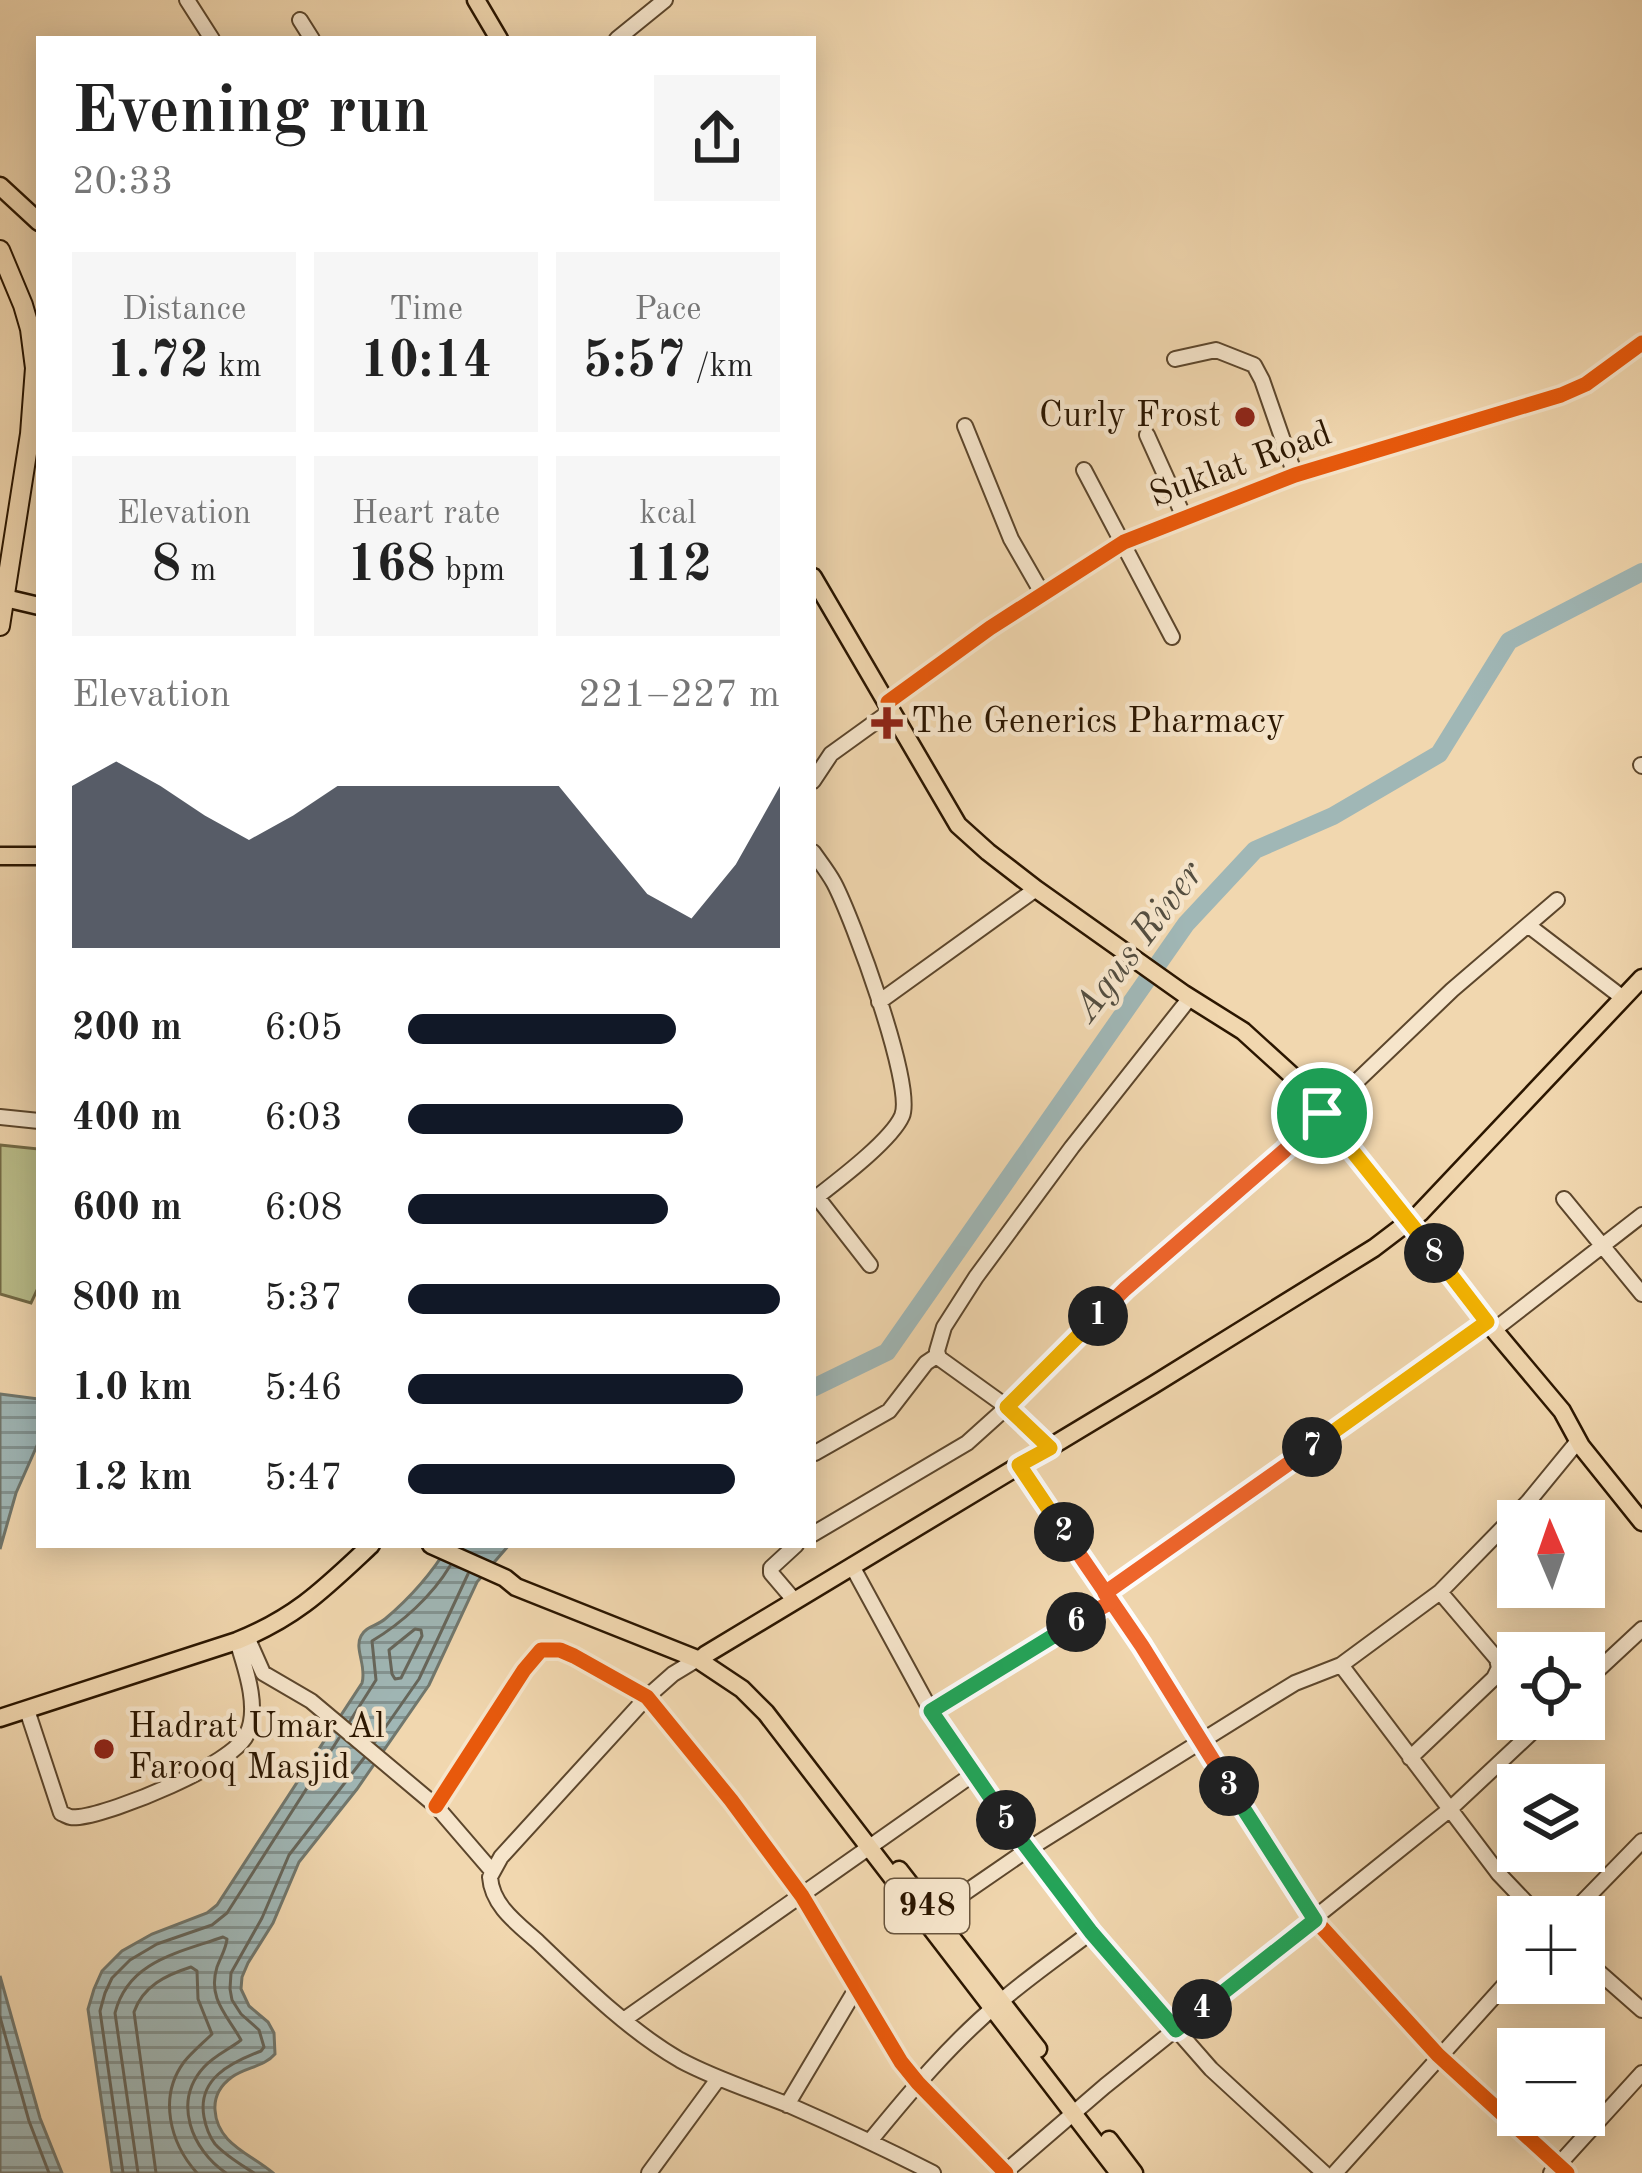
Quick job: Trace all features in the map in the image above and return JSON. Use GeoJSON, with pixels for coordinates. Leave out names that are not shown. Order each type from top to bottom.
{"type":"FeatureCollection","features":[{"type":"Feature","properties":{"kind":"highway"},"geometry":{"type":"LineString","coordinates":[[0,250],[31,329],[35,368],[30,434],[0,626]]}},
{"type":"Feature","properties":{"kind":"main road"},"geometry":{"type":"LineString","coordinates":[[476,0],[497,36]]}},
{"type":"Feature","properties":{"kind":"main road"},"geometry":{"type":"LineString","coordinates":[[0,185],[36,219]]}},
{"type":"Feature","properties":{"kind":"main road"},"geometry":{"type":"LineString","coordinates":[[816,582],[958,825],[1185,999],[1264,1048],[1298,1081],[1562,1411],[1578,1441],[1642,1522]]}},
{"type":"Feature","properties":{"kind":"main road"},"geometry":{"type":"LineString","coordinates":[[2,597],[36,605]]}},
{"type":"Feature","properties":{"kind":"main road"},"geometry":{"type":"LineString","coordinates":[[0,856],[36,856]]}},
{"type":"Feature","properties":{"kind":"main road"},"geometry":{"type":"LineString","coordinates":[[701,1657],[1374,1248],[1410,1222],[1642,978]]}},
{"type":"Feature","properties":{"kind":"main road"},"geometry":{"type":"LineString","coordinates":[[0,1718],[242,1639],[303,1608],[368,1548]]}},
{"type":"Feature","properties":{"kind":"main road","name":"948"},"geometry":{"type":"LineString","coordinates":[[438,1548],[701,1657],[746,1682],[772,1708],[1078,2109],[1134,2173]]}},
{"type":"Feature","properties":{"kind":"main road","name":"948"},"geometry":{"type":"LineString","coordinates":[[873,1845],[934,1914],[997,2004]]}},
{"type":"Feature","properties":{"kind":"main road","name":"948"},"geometry":{"type":"LineString","coordinates":[[1078,2109],[1119,2173]]}},
{"type":"Feature","properties":{"kind":"street"},"geometry":{"type":"LineString","coordinates":[[187,0],[210,36]]}},
{"type":"Feature","properties":{"kind":"street"},"geometry":{"type":"LineString","coordinates":[[621,36],[665,0]]}},
{"type":"Feature","properties":{"kind":"street"},"geometry":{"type":"LineString","coordinates":[[300,20],[310,36]]}},
{"type":"Feature","properties":{"kind":"street","name":"Suklat Road"},"geometry":{"type":"LineString","coordinates":[[816,776],[831,754],[890,706],[1042,593],[1124,542],[1295,475],[1561,395],[1586,384],[1642,343]]}},
{"type":"Feature","properties":{"kind":"street"},"geometry":{"type":"LineString","coordinates":[[1175,359],[1216,350],[1254,365],[1295,475]]}},
{"type":"Feature","properties":{"kind":"street"},"geometry":{"type":"LineString","coordinates":[[965,426],[1011,539],[1042,593]]}},
{"type":"Feature","properties":{"kind":"street"},"geometry":{"type":"LineString","coordinates":[[1147,435],[1184,517]]}},
{"type":"Feature","properties":{"kind":"street"},"geometry":{"type":"LineString","coordinates":[[1084,470],[1172,637]]}},
{"type":"Feature","properties":{"kind":"street"},"geometry":{"type":"LineString","coordinates":[[816,856],[833,882],[880,1002],[902,1083],[904,1110],[870,1152],[816,1197]]}},
{"type":"Feature","properties":{"kind":"street"},"geometry":{"type":"LineString","coordinates":[[880,1002],[1036,889]]}},
{"type":"Feature","properties":{"kind":"street"},"geometry":{"type":"LineString","coordinates":[[816,1532],[967,1442],[1125,1289],[1284,1151],[1452,990],[1556,900]]}},
{"type":"Feature","properties":{"kind":"street"},"geometry":{"type":"LineString","coordinates":[[1529,926],[1623,998]]}},
{"type":"Feature","properties":{"kind":"street"},"geometry":{"type":"LineString","coordinates":[[816,1452],[889,1411],[926,1363],[938,1355],[944,1328],[976,1277],[1185,999]]}},
{"type":"Feature","properties":{"kind":"street"},"geometry":{"type":"LineString","coordinates":[[0,1117],[36,1121]]}},
{"type":"Feature","properties":{"kind":"street"},"geometry":{"type":"LineString","coordinates":[[816,1199],[870,1265]]}},
{"type":"Feature","properties":{"kind":"street"},"geometry":{"type":"LineString","coordinates":[[1564,1199],[1642,1294]]}},
{"type":"Feature","properties":{"kind":"street"},"geometry":{"type":"LineString","coordinates":[[931,1711],[1108,1598],[1605,1246],[1642,1215]]}},
{"type":"Feature","properties":{"kind":"street"},"geometry":{"type":"LineString","coordinates":[[938,1355],[1007,1407],[1050,1448]]}},
{"type":"Feature","properties":{"kind":"street"},"geometry":{"type":"LineString","coordinates":[[934,1914],[1027,1850],[1295,1683],[1341,1665],[1440,1592],[1528,1502],[1578,1441]]}},
{"type":"Feature","properties":{"kind":"street"},"geometry":{"type":"LineString","coordinates":[[1019,1465],[1142,1646],[1315,1920],[1438,2055],[1559,2170],[1642,2073]]}},
{"type":"Feature","properties":{"kind":"street"},"geometry":{"type":"LineString","coordinates":[[793,1548],[771,1568],[771,1574],[794,1600]]}},
{"type":"Feature","properties":{"kind":"street"},"geometry":{"type":"LineString","coordinates":[[851,1566],[931,1711],[1027,1850],[1091,1932],[1211,2069],[1324,2173]]}},
{"type":"Feature","properties":{"kind":"street"},"geometry":{"type":"LineString","coordinates":[[1410,1758],[1499,1668],[1497,1659],[1440,1592]]}},
{"type":"Feature","properties":{"kind":"street"},"geometry":{"type":"LineString","coordinates":[[1605,1663],[1642,1629]]}},
{"type":"Feature","properties":{"kind":"street"},"geometry":{"type":"LineString","coordinates":[[242,1639],[263,1673],[311,1701],[436,1806],[491,1874],[494,1896],[505,1911],[662,2049],[718,2079],[787,2104],[933,2173]]}},
{"type":"Feature","properties":{"kind":"street"},"geometry":{"type":"LineString","coordinates":[[27,1710],[62,1813],[72,1817],[94,1813],[191,1777],[241,1746],[252,1718],[242,1639]]}},
{"type":"Feature","properties":{"kind":"street"},"geometry":{"type":"LineString","coordinates":[[436,1806],[541,1650],[560,1650],[646,1696],[802,1896],[918,2084],[1006,2173],[1078,2109],[1449,1810],[1524,1740]]}},
{"type":"Feature","properties":{"kind":"street"},"geometry":{"type":"LineString","coordinates":[[491,1874],[646,1696],[701,1657]]}},
{"type":"Feature","properties":{"kind":"street"},"geometry":{"type":"LineString","coordinates":[[1341,1665],[1520,1896]]}},
{"type":"Feature","properties":{"kind":"street"},"geometry":{"type":"LineString","coordinates":[[625,2019],[972,1775]]}},
{"type":"Feature","properties":{"kind":"street"},"geometry":{"type":"LineString","coordinates":[[1588,1896],[1642,1841]]}},
{"type":"Feature","properties":{"kind":"street"},"geometry":{"type":"LineString","coordinates":[[870,2141],[997,2004],[1091,1932]]}},
{"type":"Feature","properties":{"kind":"street"},"geometry":{"type":"LineString","coordinates":[[1605,1977],[1642,2010]]}},
{"type":"Feature","properties":{"kind":"street"},"geometry":{"type":"LineString","coordinates":[[787,2104],[856,1989]]}},
{"type":"Feature","properties":{"kind":"street"},"geometry":{"type":"LineString","coordinates":[[1335,2173],[1497,1992]]}},
{"type":"Feature","properties":{"kind":"street"},"geometry":{"type":"LineString","coordinates":[[649,2173],[718,2079]]}},
{"type":"Feature","properties":{"kind":"green space"},"geometry":{"type":"Polygon","coordinates":[[[0,1145],[36,1149],[36,1292],[31,1303],[0,1294],[0,1145]]]}},
{"type":"Feature","properties":{"kind":"water"},"geometry":{"type":"Polygon","coordinates":[[[0,1394],[36,1399],[36,1448],[16,1493],[0,1549],[0,1394]]]}},
{"type":"Feature","properties":{"kind":"water"},"geometry":{"type":"Polygon","coordinates":[[[447,1548],[506,1548],[477,1582],[429,1685],[299,1862],[273,1923],[242,1977],[241,1989],[249,2006],[274,2033],[275,2054],[228,2080],[217,2096],[215,2110],[228,2140],[273,2173],[112,2173],[88,2009],[102,1971],[122,1951],[217,1905],[362,1683],[361,1636],[412,1594],[447,1548]]]}},
{"type":"Feature","properties":{"kind":"water"},"geometry":{"type":"Polygon","coordinates":[[[0,1976],[40,2118],[62,2173],[0,2173],[0,1976]]]}},
{"type":"Feature","properties":{"kind":"waterway","name":"Agus River"},"geometry":{"type":"LineString","coordinates":[[816,1387],[887,1352],[1186,924],[1255,850],[1333,816],[1439,754],[1509,641],[1642,572]]}},
{"type":"Feature","properties":{"kind":"cycle path"},"geometry":{"type":"LineString","coordinates":[[888,702],[990,628],[1124,542],[1295,475],[1561,395],[1586,384],[1642,343]]}},
{"type":"Feature","properties":{"kind":"cycle path"},"geometry":{"type":"LineString","coordinates":[[1019,1465],[1142,1645],[1315,1920],[1438,2055],[1567,2173]]}},
{"type":"Feature","properties":{"kind":"cycle path"},"geometry":{"type":"LineString","coordinates":[[436,1806],[541,1650],[574,1656],[647,1697],[802,1896],[901,2062],[1006,2173]]}},
{"type":"Feature","properties":{"kind":"place","name":"Curly Frost"},"geometry":{"type":"Point","coordinates":[1245,417]}},
{"type":"Feature","properties":{"kind":"place","name":"The Generics Pharmacy"},"geometry":{"type":"Point","coordinates":[887,723]}},
{"type":"Feature","properties":{"kind":"place","name":"Hadrat Umar Al Farooq Masjid"},"geometry":{"type":"Point","coordinates":[104,1749]}},
{"type":"Feature","properties":{"kind":"route"},"geometry":{"type":"LineString","coordinates":[[1322,1113],[1125,1289],[1007,1407],[1050,1448],[1019,1465],[1077,1553],[1111,1602],[1142,1646],[1315,1920],[1176,2030],[1027,1850],[931,1711],[1111,1602],[1105,1593],[1487,1322],[1322,1113]]}}]}
